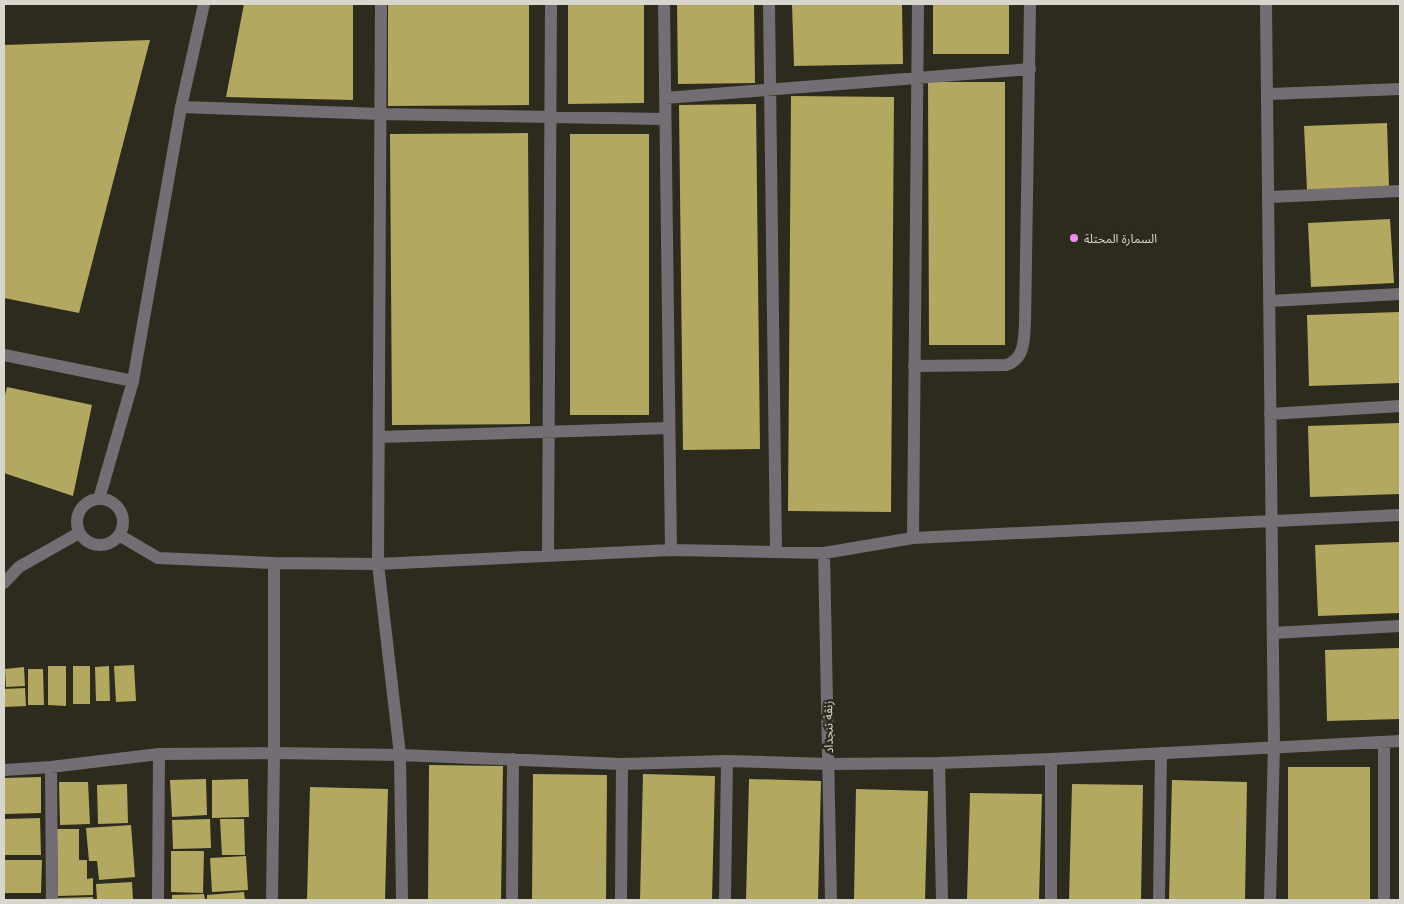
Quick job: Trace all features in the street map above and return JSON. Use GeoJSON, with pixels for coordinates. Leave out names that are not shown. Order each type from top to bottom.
{"type":"FeatureCollection","features":[{"type":"Feature","properties":{"kind":"street"},"geometry":{"type":"LineString","coordinates":[[99,499],[133,381],[181,107],[204,4]]}},
{"type":"Feature","properties":{"kind":"street"},"geometry":{"type":"LineString","coordinates":[[381,4],[378,564],[400,755],[402,900]]}},
{"type":"Feature","properties":{"kind":"street"},"geometry":{"type":"LineString","coordinates":[[548,555],[551,4]]}},
{"type":"Feature","properties":{"kind":"street"},"geometry":{"type":"LineString","coordinates":[[664,4],[671,550]]}},
{"type":"Feature","properties":{"kind":"street"},"geometry":{"type":"LineString","coordinates":[[769,4],[776,552]]}},
{"type":"Feature","properties":{"kind":"street"},"geometry":{"type":"LineString","coordinates":[[913,538],[918,4]]}},
{"type":"Feature","properties":{"kind":"street"},"geometry":{"type":"LineString","coordinates":[[914,366],[1006,365],[1016,361],[1022,351],[1025,323],[1030,4]]}},
{"type":"Feature","properties":{"kind":"street"},"geometry":{"type":"LineString","coordinates":[[1266,4],[1274,746],[1270,900]]}},
{"type":"Feature","properties":{"kind":"street"},"geometry":{"type":"LineString","coordinates":[[665,98],[1030,69]]}},
{"type":"Feature","properties":{"kind":"street"},"geometry":{"type":"LineString","coordinates":[[1267,94],[1400,89]]}},
{"type":"Feature","properties":{"kind":"street"},"geometry":{"type":"LineString","coordinates":[[181,107],[381,114],[665,119]]}},
{"type":"Feature","properties":{"kind":"street"},"geometry":{"type":"LineString","coordinates":[[1268,197],[1400,191]]}},
{"type":"Feature","properties":{"kind":"street"},"geometry":{"type":"LineString","coordinates":[[1269,301],[1400,294]]}},
{"type":"Feature","properties":{"kind":"street"},"geometry":{"type":"LineString","coordinates":[[4,355],[133,381]]}},
{"type":"Feature","properties":{"kind":"street"},"geometry":{"type":"LineString","coordinates":[[1270,414],[1400,406]]}},
{"type":"Feature","properties":{"kind":"street"},"geometry":{"type":"LineString","coordinates":[[379,437],[669,428]]}},
{"type":"Feature","properties":{"kind":"street"},"geometry":{"type":"LineString","coordinates":[[99,499],[113,503],[118,508],[123,522],[119,535],[106,544],[99,545],[91,544],[79,533],[77,518],[80,511],[91,500],[99,499]]}},
{"type":"Feature","properties":{"kind":"street"},"geometry":{"type":"LineString","coordinates":[[119,535],[158,558],[274,563],[378,564],[671,550],[824,553],[913,538],[1400,515]]}},
{"type":"Feature","properties":{"kind":"street"},"geometry":{"type":"LineString","coordinates":[[4,583],[19,568],[79,533]]}},
{"type":"Feature","properties":{"kind":"street","name":"زنقة تنجداد"},"geometry":{"type":"LineString","coordinates":[[824,553],[831,900]]}},
{"type":"Feature","properties":{"kind":"street"},"geometry":{"type":"LineString","coordinates":[[272,900],[274,563]]}},
{"type":"Feature","properties":{"kind":"street"},"geometry":{"type":"LineString","coordinates":[[1273,634],[1400,626]]}},
{"type":"Feature","properties":{"kind":"street"},"geometry":{"type":"LineString","coordinates":[[4,770],[51,767],[159,754],[400,755],[513,758],[622,764],[728,761],[828,764],[939,763],[1400,741]]}},
{"type":"Feature","properties":{"kind":"street"},"geometry":{"type":"LineString","coordinates":[[1384,742],[1384,900]]}},
{"type":"Feature","properties":{"kind":"street"},"geometry":{"type":"LineString","coordinates":[[1159,900],[1161,753]]}},
{"type":"Feature","properties":{"kind":"street"},"geometry":{"type":"LineString","coordinates":[[158,900],[159,754]]}},
{"type":"Feature","properties":{"kind":"street"},"geometry":{"type":"LineString","coordinates":[[512,900],[513,758]]}},
{"type":"Feature","properties":{"kind":"street"},"geometry":{"type":"LineString","coordinates":[[1051,759],[1051,900]]}},
{"type":"Feature","properties":{"kind":"street"},"geometry":{"type":"LineString","coordinates":[[725,900],[728,761]]}},
{"type":"Feature","properties":{"kind":"street"},"geometry":{"type":"LineString","coordinates":[[939,763],[942,900]]}},
{"type":"Feature","properties":{"kind":"street"},"geometry":{"type":"LineString","coordinates":[[621,900],[622,764]]}},
{"type":"Feature","properties":{"kind":"street"},"geometry":{"type":"LineString","coordinates":[[51,767],[52,900]]}},
{"type":"Feature","properties":{"kind":"building"},"geometry":{"type":"Polygon","coordinates":[[[244,4],[353,4],[353,100],[226,97],[244,4]]]}},
{"type":"Feature","properties":{"kind":"building"},"geometry":{"type":"Polygon","coordinates":[[[388,4],[529,4],[529,105],[388,106],[388,4]]]}},
{"type":"Feature","properties":{"kind":"building"},"geometry":{"type":"Polygon","coordinates":[[[568,4],[644,4],[644,103],[568,104],[568,4]]]}},
{"type":"Feature","properties":{"kind":"building"},"geometry":{"type":"Polygon","coordinates":[[[677,4],[754,4],[755,83],[678,84],[677,4]]]}},
{"type":"Feature","properties":{"kind":"building"},"geometry":{"type":"Polygon","coordinates":[[[792,4],[902,4],[903,64],[794,66],[792,4]]]}},
{"type":"Feature","properties":{"kind":"building"},"geometry":{"type":"Polygon","coordinates":[[[933,4],[1009,4],[1009,54],[933,54],[933,4]]]}},
{"type":"Feature","properties":{"kind":"building"},"geometry":{"type":"Polygon","coordinates":[[[150,40],[79,313],[4,298],[4,45],[150,40]]]}},
{"type":"Feature","properties":{"kind":"building"},"geometry":{"type":"Polygon","coordinates":[[[928,82],[1005,82],[1005,345],[929,345],[928,82]]]}},
{"type":"Feature","properties":{"kind":"building"},"geometry":{"type":"Polygon","coordinates":[[[791,96],[894,97],[891,512],[788,511],[791,96]]]}},
{"type":"Feature","properties":{"kind":"building"},"geometry":{"type":"Polygon","coordinates":[[[756,104],[760,449],[683,450],[679,105],[756,104]]]}},
{"type":"Feature","properties":{"kind":"building"},"geometry":{"type":"Polygon","coordinates":[[[1387,123],[1389,187],[1307,190],[1304,126],[1387,123]]]}},
{"type":"Feature","properties":{"kind":"building"},"geometry":{"type":"Polygon","coordinates":[[[528,133],[530,424],[392,425],[390,134],[528,133]]]}},
{"type":"Feature","properties":{"kind":"building"},"geometry":{"type":"Polygon","coordinates":[[[570,134],[649,134],[649,415],[570,415],[570,134]]]}},
{"type":"Feature","properties":{"kind":"building"},"geometry":{"type":"Polygon","coordinates":[[[1390,219],[1394,283],[1311,287],[1308,223],[1390,219]]]}},
{"type":"Feature","properties":{"kind":"building"},"geometry":{"type":"Polygon","coordinates":[[[1400,312],[1400,383],[1309,386],[1307,315],[1400,312]]]}},
{"type":"Feature","properties":{"kind":"building"},"geometry":{"type":"Polygon","coordinates":[[[7,387],[92,405],[73,496],[4,473],[4,399],[7,387]]]}},
{"type":"Feature","properties":{"kind":"building"},"geometry":{"type":"Polygon","coordinates":[[[1400,423],[1400,494],[1310,497],[1308,426],[1400,423]]]}},
{"type":"Feature","properties":{"kind":"building"},"geometry":{"type":"Polygon","coordinates":[[[1400,542],[1400,613],[1318,616],[1315,545],[1400,542]]]}},
{"type":"Feature","properties":{"kind":"building"},"geometry":{"type":"Polygon","coordinates":[[[1400,648],[1400,719],[1327,721],[1325,650],[1400,648]]]}},
{"type":"Feature","properties":{"kind":"building"},"geometry":{"type":"Polygon","coordinates":[[[134,665],[136,701],[116,702],[114,666],[134,665]]]}},
{"type":"Feature","properties":{"kind":"building"},"geometry":{"type":"Polygon","coordinates":[[[48,666],[66,666],[66,706],[48,705],[48,666]]]}},
{"type":"Feature","properties":{"kind":"building"},"geometry":{"type":"Polygon","coordinates":[[[73,666],[90,666],[90,704],[73,704],[73,666]]]}},
{"type":"Feature","properties":{"kind":"building"},"geometry":{"type":"Polygon","coordinates":[[[109,666],[110,701],[96,701],[95,667],[109,666]]]}},
{"type":"Feature","properties":{"kind":"building"},"geometry":{"type":"Polygon","coordinates":[[[24,667],[25,686],[6,687],[5,669],[24,667]]]}},
{"type":"Feature","properties":{"kind":"building"},"geometry":{"type":"Polygon","coordinates":[[[28,669],[43,669],[44,705],[28,705],[28,669]]]}},
{"type":"Feature","properties":{"kind":"building"},"geometry":{"type":"Polygon","coordinates":[[[25,688],[26,706],[4,707],[4,689],[25,688]]]}},
{"type":"Feature","properties":{"kind":"building"},"geometry":{"type":"Polygon","coordinates":[[[429,765],[503,766],[501,900],[428,900],[429,765]]]}},
{"type":"Feature","properties":{"kind":"building"},"geometry":{"type":"Polygon","coordinates":[[[1288,767],[1370,767],[1370,900],[1288,900],[1288,767]]]}},
{"type":"Feature","properties":{"kind":"building"},"geometry":{"type":"Polygon","coordinates":[[[533,774],[607,775],[606,900],[532,900],[533,774]]]}},
{"type":"Feature","properties":{"kind":"building"},"geometry":{"type":"Polygon","coordinates":[[[643,774],[715,776],[712,900],[640,900],[643,774]]]}},
{"type":"Feature","properties":{"kind":"building"},"geometry":{"type":"Polygon","coordinates":[[[41,777],[41,813],[4,814],[4,778],[41,777]]]}},
{"type":"Feature","properties":{"kind":"building"},"geometry":{"type":"Polygon","coordinates":[[[206,779],[207,815],[172,817],[170,780],[206,779]]]}},
{"type":"Feature","properties":{"kind":"building"},"geometry":{"type":"Polygon","coordinates":[[[248,779],[249,817],[212,818],[212,780],[248,779]]]}},
{"type":"Feature","properties":{"kind":"building"},"geometry":{"type":"Polygon","coordinates":[[[749,779],[821,781],[818,900],[746,900],[749,779]]]}},
{"type":"Feature","properties":{"kind":"building"},"geometry":{"type":"Polygon","coordinates":[[[1172,780],[1247,782],[1245,900],[1169,900],[1172,780]]]}},
{"type":"Feature","properties":{"kind":"building"},"geometry":{"type":"Polygon","coordinates":[[[59,782],[88,782],[90,824],[60,825],[59,782]]]}},
{"type":"Feature","properties":{"kind":"building"},"geometry":{"type":"Polygon","coordinates":[[[127,784],[128,823],[98,824],[97,785],[127,784]]]}},
{"type":"Feature","properties":{"kind":"building"},"geometry":{"type":"Polygon","coordinates":[[[1072,784],[1143,785],[1141,900],[1069,900],[1072,784]]]}},
{"type":"Feature","properties":{"kind":"building"},"geometry":{"type":"Polygon","coordinates":[[[310,787],[388,789],[385,900],[307,900],[310,787]]]}},
{"type":"Feature","properties":{"kind":"building"},"geometry":{"type":"Polygon","coordinates":[[[856,789],[928,791],[925,900],[854,900],[856,789]]]}},
{"type":"Feature","properties":{"kind":"building"},"geometry":{"type":"Polygon","coordinates":[[[970,793],[1042,794],[1039,900],[967,900],[970,793]]]}},
{"type":"Feature","properties":{"kind":"building"},"geometry":{"type":"Polygon","coordinates":[[[40,818],[41,855],[4,855],[4,819],[40,818]]]}},
{"type":"Feature","properties":{"kind":"building"},"geometry":{"type":"Polygon","coordinates":[[[210,819],[211,848],[173,849],[172,820],[210,819]]]}},
{"type":"Feature","properties":{"kind":"building"},"geometry":{"type":"Polygon","coordinates":[[[220,819],[244,819],[245,855],[222,855],[220,819]]]}},
{"type":"Feature","properties":{"kind":"building"},"geometry":{"type":"Polygon","coordinates":[[[131,825],[135,877],[99,880],[97,861],[89,861],[86,828],[131,825]]]}},
{"type":"Feature","properties":{"kind":"building"},"geometry":{"type":"Polygon","coordinates":[[[57,829],[79,829],[79,860],[87,860],[87,879],[93,878],[93,895],[58,896],[57,829]]]}},
{"type":"Feature","properties":{"kind":"building"},"geometry":{"type":"Polygon","coordinates":[[[171,851],[204,851],[203,893],[171,892],[171,851]]]}},
{"type":"Feature","properties":{"kind":"building"},"geometry":{"type":"Polygon","coordinates":[[[246,856],[248,890],[212,892],[210,858],[246,856]]]}},
{"type":"Feature","properties":{"kind":"building"},"geometry":{"type":"Polygon","coordinates":[[[4,860],[42,860],[41,893],[4,893],[4,860]]]}},
{"type":"Feature","properties":{"kind":"building"},"geometry":{"type":"Polygon","coordinates":[[[132,882],[133,900],[97,900],[96,884],[132,882]]]}},
{"type":"Feature","properties":{"kind":"building"},"geometry":{"type":"Polygon","coordinates":[[[244,892],[245,900],[207,900],[207,895],[244,892]]]}},
{"type":"Feature","properties":{"kind":"building"},"geometry":{"type":"Polygon","coordinates":[[[204,894],[205,900],[172,900],[172,895],[204,894]]]}},
{"type":"Feature","properties":{"kind":"building"},"geometry":{"type":"Polygon","coordinates":[[[93,897],[93,900],[56,900],[56,898],[93,897]]]}},
{"type":"Feature","properties":{"kind":"place","name":"السمارة المحتلة"},"geometry":{"type":"Point","coordinates":[1074,238]}}]}
